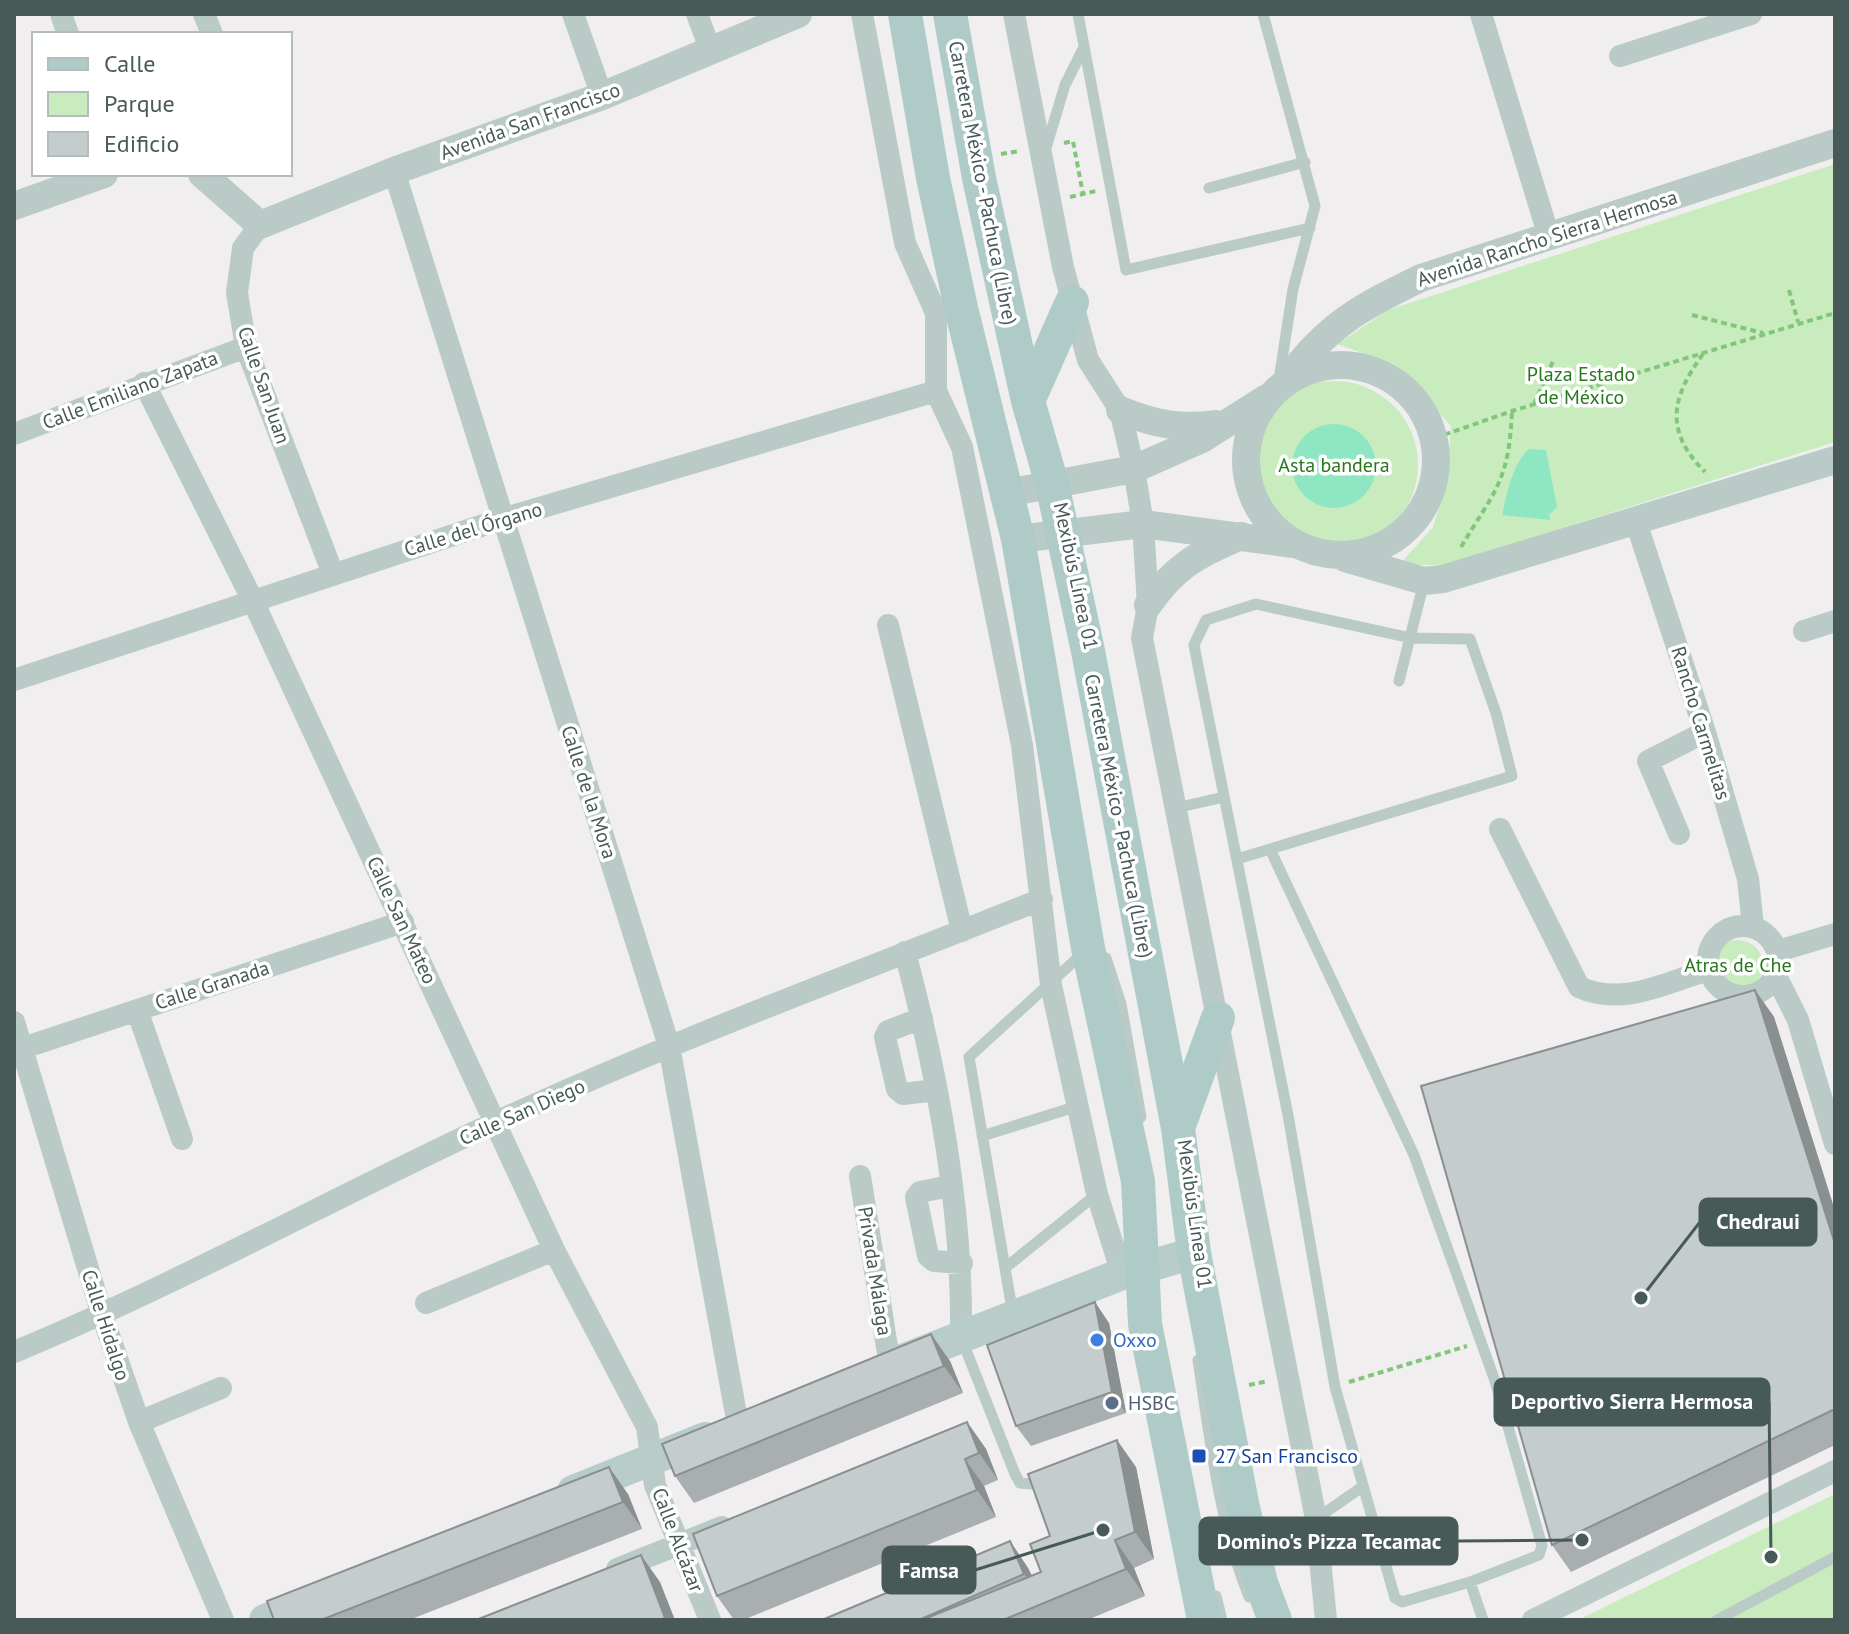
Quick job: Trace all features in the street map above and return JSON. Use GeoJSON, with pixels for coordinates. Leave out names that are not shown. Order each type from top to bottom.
{"type":"FeatureCollection","features":[{"type":"Feature","properties":{"kind":"main road","name":"Carretera México - Pachuca (Libre)"},"geometry":{"type":"LineString","coordinates":[[905,14],[933,178],[948,310],[1027,489],[1037,536],[1036,740],[1097,945],[1138,1181],[1159,1263],[1243,1508],[1261,1583],[1264,1614]]}},
{"type":"Feature","properties":{"kind":"main road","name":"Carretera México - Pachuca (Libre)"},"geometry":{"type":"LineString","coordinates":[[950,14],[979,178],[1028,401],[1027,489],[1037,536],[1088,651],[1169,1129],[1159,1263],[1145,1324],[1204,1620]]}},
{"type":"Feature","properties":{"kind":"main road"},"geometry":{"type":"LineString","coordinates":[[1028,401],[1072,302]]}},
{"type":"Feature","properties":{"kind":"main road"},"geometry":{"type":"LineString","coordinates":[[1169,1129],[1218,1018]]}},
{"type":"Feature","properties":{"kind":"main road"},"geometry":{"type":"LineString","coordinates":[[876,1371],[1159,1263]]}},
{"type":"Feature","properties":{"kind":"main road"},"geometry":{"type":"LineString","coordinates":[[552,1500],[751,1420]]}},
{"type":"Feature","properties":{"kind":"main road"},"geometry":{"type":"LineString","coordinates":[[265,1620],[337,1590]]}},
{"type":"Feature","properties":{"kind":"street"},"geometry":{"type":"LineString","coordinates":[[573,14],[602,96]]}},
{"type":"Feature","properties":{"kind":"street"},"geometry":{"type":"LineString","coordinates":[[697,14],[710,49]]}},
{"type":"Feature","properties":{"kind":"street","name":"Avenida San Francisco"},"geometry":{"type":"LineString","coordinates":[[260,225],[394,171],[602,96],[798,14]]}},
{"type":"Feature","properties":{"kind":"street"},"geometry":{"type":"LineString","coordinates":[[862,14],[905,243],[948,310],[936,391],[962,447],[983,547],[1036,740],[1042,899],[1051,985],[1097,1194],[1159,1263]]}},
{"type":"Feature","properties":{"kind":"street"},"geometry":{"type":"LineString","coordinates":[[1014,14],[1072,302],[1088,360],[1120,410],[1134,469],[1143,524],[1148,605],[1142,638],[1316,1519],[1326,1620]]}},
{"type":"Feature","properties":{"kind":"street"},"geometry":{"type":"LineString","coordinates":[[1481,14],[1549,237]]}},
{"type":"Feature","properties":{"kind":"street"},"geometry":{"type":"LineString","coordinates":[[1620,56],[1751,14]]}},
{"type":"Feature","properties":{"kind":"street","name":"Avenida Rancho Sierra Hermosa"},"geometry":{"type":"LineString","coordinates":[[1027,489],[1134,469],[1170,456],[1229,423],[1278,388],[1313,345],[1360,308],[1421,278],[1835,143]]}},
{"type":"Feature","properties":{"kind":"street","name":"Calle de la Mora"},"geometry":{"type":"LineString","coordinates":[[394,171],[669,1046],[751,1420]]}},
{"type":"Feature","properties":{"kind":"street"},"geometry":{"type":"LineString","coordinates":[[14,206],[98,176]]}},
{"type":"Feature","properties":{"kind":"street"},"geometry":{"type":"LineString","coordinates":[[204,176],[260,225]]}},
{"type":"Feature","properties":{"kind":"street","name":"Calle San Juan"},"geometry":{"type":"LineString","coordinates":[[260,225],[243,248],[237,293],[246,347],[333,574]]}},
{"type":"Feature","properties":{"kind":"street","name":"Calle Emiliano Zapata"},"geometry":{"type":"LineString","coordinates":[[14,434],[246,347]]}},
{"type":"Feature","properties":{"kind":"street"},"geometry":{"type":"LineString","coordinates":[[1293,544],[1262,515],[1246,476],[1248,433],[1278,388],[1322,365],[1359,365],[1393,379],[1420,405],[1435,438],[1436,473],[1425,506],[1404,533],[1374,550],[1340,556]]}},
{"type":"Feature","properties":{"kind":"street","name":"Calle San Mateo"},"geometry":{"type":"LineString","coordinates":[[144,383],[252,599],[554,1250],[647,1427],[652,1459]]}},
{"type":"Feature","properties":{"kind":"street","name":"Calle del Órgano"},"geometry":{"type":"LineString","coordinates":[[14,680],[502,519],[936,391]]}},
{"type":"Feature","properties":{"kind":"street"},"geometry":{"type":"LineString","coordinates":[[1120,410],[1153,424],[1182,428],[1229,423]]}},
{"type":"Feature","properties":{"kind":"street"},"geometry":{"type":"LineString","coordinates":[[983,547],[1037,536],[1143,524],[1293,544],[1312,552],[1340,556],[1433,580],[1636,522],[1835,460]]}},
{"type":"Feature","properties":{"kind":"street"},"geometry":{"type":"LineString","coordinates":[[972,494],[1027,489]]}},
{"type":"Feature","properties":{"kind":"street","name":"Rancho Carmelitas"},"geometry":{"type":"LineString","coordinates":[[1636,522],[1705,732],[1748,879],[1753,926]]}},
{"type":"Feature","properties":{"kind":"street"},"geometry":{"type":"LineString","coordinates":[[1148,605],[1166,578],[1197,555],[1243,535]]}},
{"type":"Feature","properties":{"kind":"street"},"geometry":{"type":"LineString","coordinates":[[1804,631],[1835,621]]}},
{"type":"Feature","properties":{"kind":"street"},"geometry":{"type":"LineString","coordinates":[[888,625],[962,931]]}},
{"type":"Feature","properties":{"kind":"street"},"geometry":{"type":"LineString","coordinates":[[1679,834],[1648,761],[1705,732]]}},
{"type":"Feature","properties":{"kind":"street"},"geometry":{"type":"LineString","coordinates":[[1500,829],[1579,987],[1598,996],[1622,997],[1708,970]]}},
{"type":"Feature","properties":{"kind":"street","name":"Calle San Diego"},"geometry":{"type":"LineString","coordinates":[[14,1352],[102,1315],[494,1123],[669,1046],[1042,899]]}},
{"type":"Feature","properties":{"kind":"street","name":"Calle Granada"},"geometry":{"type":"LineString","coordinates":[[20,1049],[403,922]]}},
{"type":"Feature","properties":{"kind":"street"},"geometry":{"type":"LineString","coordinates":[[1776,976],[1765,989],[1740,996],[1731,995],[1716,985],[1708,970],[1708,955],[1713,941],[1724,930],[1738,925],[1753,926],[1769,936],[1778,951],[1776,976],[1798,1020],[1835,1144]]}},
{"type":"Feature","properties":{"kind":"street"},"geometry":{"type":"LineString","coordinates":[[1778,951],[1835,934]]}},
{"type":"Feature","properties":{"kind":"street"},"geometry":{"type":"LineString","coordinates":[[905,952],[936,1090],[962,1263],[961,1337]]}},
{"type":"Feature","properties":{"kind":"street"},"geometry":{"type":"LineString","coordinates":[[137,1010],[182,1139]]}},
{"type":"Feature","properties":{"kind":"street"},"geometry":{"type":"LineString","coordinates":[[922,1018],[888,1031],[885,1037],[897,1089],[903,1094],[936,1090]]}},
{"type":"Feature","properties":{"kind":"street","name":"Calle Hidalgo"},"geometry":{"type":"LineString","coordinates":[[14,1022],[102,1315],[139,1422],[223,1620]]}},
{"type":"Feature","properties":{"kind":"street","name":"Privada Málaga"},"geometry":{"type":"LineString","coordinates":[[860,1176],[876,1371]]}},
{"type":"Feature","properties":{"kind":"street"},"geometry":{"type":"LineString","coordinates":[[950,1186],[920,1192],[916,1197],[928,1256],[934,1261],[962,1263]]}},
{"type":"Feature","properties":{"kind":"street"},"geometry":{"type":"LineString","coordinates":[[426,1303],[554,1250]]}},
{"type":"Feature","properties":{"kind":"street"},"geometry":{"type":"LineString","coordinates":[[139,1422],[221,1388]]}},
{"type":"Feature","properties":{"kind":"street","name":"Calle Alcázar"},"geometry":{"type":"LineString","coordinates":[[652,1459],[655,1485],[710,1620]]}},
{"type":"Feature","properties":{"kind":"street"},"geometry":{"type":"LineString","coordinates":[[1533,1620],[1835,1471]]}},
{"type":"Feature","properties":{"kind":"street"},"geometry":{"type":"LineString","coordinates":[[601,1576],[745,1518]]}},
{"type":"Feature","properties":{"kind":"lane"},"geometry":{"type":"LineString","coordinates":[[917,14],[947,201],[964,260]]}},
{"type":"Feature","properties":{"kind":"lane"},"geometry":{"type":"LineString","coordinates":[[1078,14],[1126,270],[1310,228]]}},
{"type":"Feature","properties":{"kind":"lane"},"geometry":{"type":"LineString","coordinates":[[1263,14],[1315,206],[1293,289],[1278,388]]}},
{"type":"Feature","properties":{"kind":"lane"},"geometry":{"type":"LineString","coordinates":[[1042,160],[1065,85],[1084,47]]}},
{"type":"Feature","properties":{"kind":"lane"},"geometry":{"type":"LineString","coordinates":[[1209,188],[1305,162]]}},
{"type":"Feature","properties":{"kind":"lane","name":"Mexibús Línea 01"},"geometry":{"type":"LineString","coordinates":[[981,247],[991,270],[1027,489]]}},
{"type":"Feature","properties":{"kind":"lane","name":"Mexibús Línea 01"},"geometry":{"type":"LineString","coordinates":[[1037,536],[1067,617]]}},
{"type":"Feature","properties":{"kind":"lane"},"geometry":{"type":"LineString","coordinates":[[1399,681],[1433,580]]}},
{"type":"Feature","properties":{"kind":"lane"},"geometry":{"type":"LineString","coordinates":[[1237,859],[1270,849],[1512,776],[1496,713],[1470,639],[1411,638],[1256,604],[1206,620],[1194,645],[1288,1115],[1335,1387],[1395,1598],[1402,1602],[1470,1582],[1539,1555],[1542,1546],[1482,1342],[1414,1155],[1270,849]]}},
{"type":"Feature","properties":{"kind":"lane"},"geometry":{"type":"LineString","coordinates":[[1176,808],[1224,797]]}},
{"type":"Feature","properties":{"kind":"lane"},"geometry":{"type":"LineString","coordinates":[[1080,822],[1097,945],[1121,1004],[1143,1128]]}},
{"type":"Feature","properties":{"kind":"lane"},"geometry":{"type":"LineString","coordinates":[[1013,1317],[969,1057],[1097,945]]}},
{"type":"Feature","properties":{"kind":"lane"},"geometry":{"type":"LineString","coordinates":[[1141,1006],[1147,1037]]}},
{"type":"Feature","properties":{"kind":"lane","name":"Mexibús Línea 01"},"geometry":{"type":"LineString","coordinates":[[1150,1053],[1169,1129]]}},
{"type":"Feature","properties":{"kind":"lane"},"geometry":{"type":"LineString","coordinates":[[982,1136],[1078,1106]]}},
{"type":"Feature","properties":{"kind":"lane"},"geometry":{"type":"LineString","coordinates":[[1005,1268],[1097,1194]]}},
{"type":"Feature","properties":{"kind":"lane","name":"Mexibús Línea 01"},"geometry":{"type":"LineString","coordinates":[[1159,1263],[1189,1298]]}},
{"type":"Feature","properties":{"kind":"lane"},"geometry":{"type":"LineString","coordinates":[[961,1337],[1020,1483],[1031,1484],[1057,1475]]}},
{"type":"Feature","properties":{"kind":"lane"},"geometry":{"type":"LineString","coordinates":[[1195,1345],[1213,1457],[1239,1572],[1264,1614]]}},
{"type":"Feature","properties":{"kind":"lane"},"geometry":{"type":"LineString","coordinates":[[1316,1519],[1362,1487]]}},
{"type":"Feature","properties":{"kind":"lane"},"geometry":{"type":"LineString","coordinates":[[1717,1620],[1835,1557]]}},
{"type":"Feature","properties":{"kind":"lane"},"geometry":{"type":"LineString","coordinates":[[1212,1581],[1222,1620]]}},
{"type":"Feature","properties":{"kind":"lane"},"geometry":{"type":"LineString","coordinates":[[1470,1582],[1483,1620]]}},
{"type":"Feature","properties":{"kind":"path"},"geometry":{"type":"LineString","coordinates":[[1073,141],[1083,194]]}},
{"type":"Feature","properties":{"kind":"path"},"geometry":{"type":"LineString","coordinates":[[1050,202],[1110,188]]}},
{"type":"Feature","properties":{"kind":"path"},"geometry":{"type":"LineString","coordinates":[[1789,290],[1799,323]]}},
{"type":"Feature","properties":{"kind":"path"},"geometry":{"type":"LineString","coordinates":[[1435,438],[1534,404],[1835,313]]}},
{"type":"Feature","properties":{"kind":"path"},"geometry":{"type":"LineString","coordinates":[[1692,315],[1766,333]]}},
{"type":"Feature","properties":{"kind":"path"},"geometry":{"type":"LineString","coordinates":[[1705,352],[1681,391],[1675,410],[1677,435],[1691,458],[1726,494]]}},
{"type":"Feature","properties":{"kind":"path"},"geometry":{"type":"LineString","coordinates":[[1534,404],[1554,359]]}},
{"type":"Feature","properties":{"kind":"path"},"geometry":{"type":"LineString","coordinates":[[1433,580],[1495,498],[1509,458],[1512,411]]}},
{"type":"Feature","properties":{"kind":"path"},"geometry":{"type":"LineString","coordinates":[[1335,1387],[1482,1342]]}},
{"type":"Feature","properties":{"kind":"green space","name":"Plaza Estado de México"},"geometry":{"type":"Polygon","coordinates":[[[1835,164],[1835,442],[1445,565],[1399,565],[1433,527],[1446,486],[1451,426],[1393,364],[1337,344],[1388,310],[1835,164]]]}},
{"type":"Feature","properties":{"kind":"green space","name":"Asta bandera"},"geometry":{"type":"Polygon","coordinates":[[[1334,381],[1366,388],[1393,406],[1411,433],[1418,465],[1411,497],[1393,524],[1366,542],[1334,549],[1302,542],[1275,524],[1257,497],[1250,465],[1257,433],[1275,406],[1302,388],[1334,381]]]}},
{"type":"Feature","properties":{"kind":"green space","name":"Atras de Che"},"geometry":{"type":"Polygon","coordinates":[[[1738,940],[1755,948],[1763,965],[1755,982],[1738,990],[1721,982],[1713,965],[1721,948],[1738,940]]]}},
{"type":"Feature","properties":{"kind":"green space"},"geometry":{"type":"Polygon","coordinates":[[[1835,1494],[1835,1620],[1578,1620],[1835,1494]]]}},
{"type":"Feature","properties":{"kind":"shaded area"},"geometry":{"type":"Polygon","coordinates":[[[1334,424],[1350,427],[1364,436],[1373,450],[1376,466],[1373,482],[1364,496],[1350,505],[1334,508],[1318,505],[1304,496],[1295,482],[1292,466],[1295,450],[1304,436],[1318,427],[1334,424]]]}},
{"type":"Feature","properties":{"kind":"shaded area"},"geometry":{"type":"Polygon","coordinates":[[[1529,449],[1546,450],[1557,507],[1549,515],[1550,520],[1502,515],[1514,471],[1529,449]]]}},
{"type":"Feature","properties":{"kind":"building"},"geometry":{"type":"Polygon","coordinates":[[[1755,990],[1835,1244],[1835,1409],[1552,1545],[1421,1086],[1755,990]]]}},
{"type":"Feature","properties":{"kind":"building"},"geometry":{"type":"Polygon","coordinates":[[[1095,1302],[1112,1392],[1016,1426],[987,1345],[1095,1302]]]}},
{"type":"Feature","properties":{"kind":"building"},"geometry":{"type":"Polygon","coordinates":[[[931,1334],[944,1366],[675,1476],[662,1444],[931,1334]]]}},
{"type":"Feature","properties":{"kind":"building"},"geometry":{"type":"Polygon","coordinates":[[[967,1422],[979,1453],[965,1459],[977,1490],[717,1596],[693,1534],[967,1422]]]}},
{"type":"Feature","properties":{"kind":"building"},"geometry":{"type":"Polygon","coordinates":[[[1117,1440],[1135,1532],[1115,1540],[1126,1569],[1003,1620],[922,1620],[1041,1572],[1030,1544],[1050,1536],[1028,1474],[1117,1440]]]}},
{"type":"Feature","properties":{"kind":"building"},"geometry":{"type":"Polygon","coordinates":[[[609,1467],[623,1502],[321,1620],[274,1620],[267,1601],[609,1467]]]}},
{"type":"Feature","properties":{"kind":"building"},"geometry":{"type":"Polygon","coordinates":[[[1010,1541],[1024,1574],[919,1620],[822,1620],[1010,1541]]]}},
{"type":"Feature","properties":{"kind":"building"},"geometry":{"type":"Polygon","coordinates":[[[641,1555],[665,1618],[476,1620],[641,1555]]]}},
{"type":"Feature","properties":{"kind":"place","name":"Chedraui"},"geometry":{"type":"Point","coordinates":[1641,1298]}},
{"type":"Feature","properties":{"kind":"place","name":"Oxxo"},"geometry":{"type":"Point","coordinates":[1097,1340]}},
{"type":"Feature","properties":{"kind":"place","name":"HSBC"},"geometry":{"type":"Point","coordinates":[1112,1403]}},
{"type":"Feature","properties":{"kind":"place","name":"27 San Francisco"},"geometry":{"type":"Point","coordinates":[1199,1456]}},
{"type":"Feature","properties":{"kind":"place","name":"Famsa"},"geometry":{"type":"Point","coordinates":[1103,1530]}},
{"type":"Feature","properties":{"kind":"place","name":"Domino's Pizza Tecamac"},"geometry":{"type":"Point","coordinates":[1582,1540]}},
{"type":"Feature","properties":{"kind":"place","name":"Deportivo Sierra Hermosa"},"geometry":{"type":"Point","coordinates":[1771,1557]}}]}
